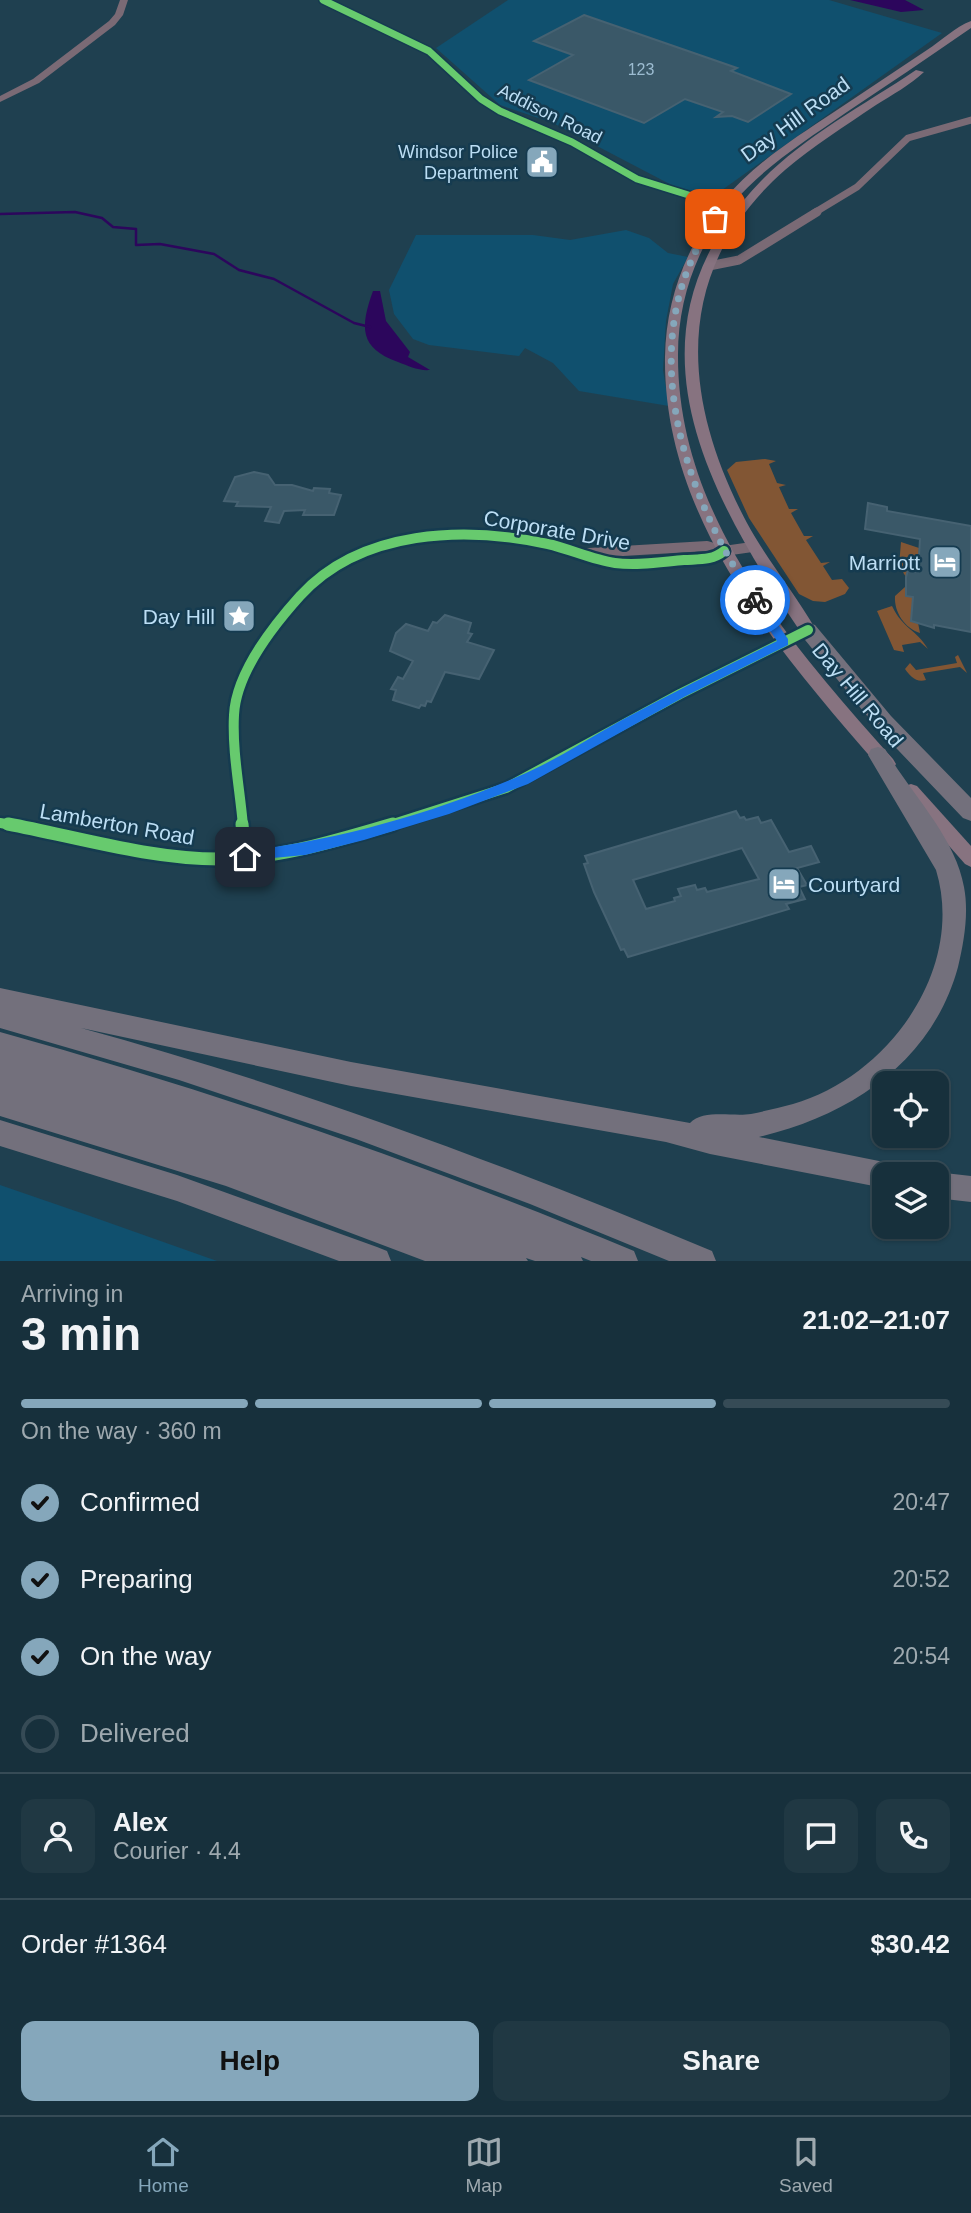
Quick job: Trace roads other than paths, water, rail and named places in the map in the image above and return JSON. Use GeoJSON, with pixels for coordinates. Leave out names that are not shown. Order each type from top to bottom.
{"type":"FeatureCollection","features":[{"type":"Feature","properties":{"kind":"highway"},"geometry":{"type":"LineString","coordinates":[[808,629],[884,722],[971,812]]}},
{"type":"Feature","properties":{"kind":"highway"},"geometry":{"type":"LineString","coordinates":[[666,1129],[740,1129],[786,1120],[822,1108],[854,1093],[888,1070],[916,1042],[934,1016],[948,984],[955,958],[958,933],[956,899],[940,853],[878,754]]}},
{"type":"Feature","properties":{"kind":"highway"},"geometry":{"type":"LineString","coordinates":[[0,999],[313,1067],[666,1129],[710,1141],[872,1173]]}},
{"type":"Feature","properties":{"kind":"highway"},"geometry":{"type":"LineString","coordinates":[[0,1017],[145,1057],[354,1125],[533,1191],[702,1261]]}},
{"type":"Feature","properties":{"kind":"highway"},"geometry":{"type":"LineString","coordinates":[[0,1044],[150,1087],[332,1146],[484,1203],[624,1261]]}},
{"type":"Feature","properties":{"kind":"highway"},"geometry":{"type":"LineString","coordinates":[[0,1062],[177,1115],[282,1150],[569,1261]]}},
{"type":"Feature","properties":{"kind":"highway"},"geometry":{"type":"LineString","coordinates":[[0,1079],[281,1171],[514,1261]]}},
{"type":"Feature","properties":{"kind":"highway"},"geometry":{"type":"LineString","coordinates":[[0,1103],[226,1173],[462,1261]]}},
{"type":"Feature","properties":{"kind":"highway"},"geometry":{"type":"LineString","coordinates":[[0,1133],[177,1188],[377,1261]]}},
{"type":"Feature","properties":{"kind":"highway"},"geometry":{"type":"LineString","coordinates":[[949,1186],[971,1189]]}},
{"type":"Feature","properties":{"kind":"highway"},"geometry":{"type":"LineString","coordinates":[[949,1189],[971,1198]]}},
{"type":"Feature","properties":{"kind":"main road","name":"Day Hill Road"},"geometry":{"type":"LineString","coordinates":[[971,24],[787,149],[750,179],[724,207],[690,263],[673,324],[672,389],[678,431],[691,475],[724,551],[784,642],[971,859]]}},
{"type":"Feature","properties":{"kind":"main road","name":"Day Hill Road"},"geometry":{"type":"LineString","coordinates":[[808,629],[752,547],[728,506],[709,461],[698,422],[693,388],[693,326],[709,266],[740,211],[784,166],[971,36]]}},
{"type":"Feature","properties":{"kind":"main road"},"geometry":{"type":"LineString","coordinates":[[947,40],[960,44]]}},
{"type":"Feature","properties":{"kind":"main road"},"geometry":{"type":"LineString","coordinates":[[885,82],[898,87]]}},
{"type":"Feature","properties":{"kind":"main road"},"geometry":{"type":"LineString","coordinates":[[673,324],[693,326]]}},
{"type":"Feature","properties":{"kind":"main road"},"geometry":{"type":"LineString","coordinates":[[672,389],[693,388]]}},
{"type":"Feature","properties":{"kind":"street"},"geometry":{"type":"LineString","coordinates":[[0,99],[36,81],[112,23],[119,15],[124,0]]}},
{"type":"Feature","properties":{"kind":"street","name":"Addison Road"},"geometry":{"type":"LineString","coordinates":[[323,0],[429,51],[481,99],[500,111],[572,142],[637,179],[740,211]]}},
{"type":"Feature","properties":{"kind":"street"},"geometry":{"type":"LineString","coordinates":[[709,266],[739,260],[840,198],[865,181],[908,138],[971,120]]}},
{"type":"Feature","properties":{"kind":"street","name":"Corporate Drive"},"geometry":{"type":"LineString","coordinates":[[245,857],[234,714],[238,693],[258,651],[292,604],[318,578],[344,560],[369,549],[425,535],[475,534],[586,553],[607,561],[628,564],[711,558],[724,551],[752,547]]}},
{"type":"Feature","properties":{"kind":"street","name":"Lamberton Road"},"geometry":{"type":"LineString","coordinates":[[0,822],[186,859],[245,857],[305,849],[364,834],[506,789],[680,694],[808,629]]}},
{"type":"Feature","properties":{"kind":"waterway"},"geometry":{"type":"LineString","coordinates":[[0,214],[75,212],[102,218],[113,227],[136,229],[136,245],[160,244],[214,254],[239,270],[274,279],[354,323],[370,327]]}},
{"type":"Feature","properties":{"kind":"place","name":"Windsor Police Department"},"geometry":{"type":"Point","coordinates":[542,162]}},
{"type":"Feature","properties":{"kind":"place","name":"Marriott"},"geometry":{"type":"Point","coordinates":[945,562]}},
{"type":"Feature","properties":{"kind":"place","name":"Day Hill"},"geometry":{"type":"Point","coordinates":[239,616]}},
{"type":"Feature","properties":{"kind":"place","name":"Courtyard"},"geometry":{"type":"Point","coordinates":[784,884]}}]}
